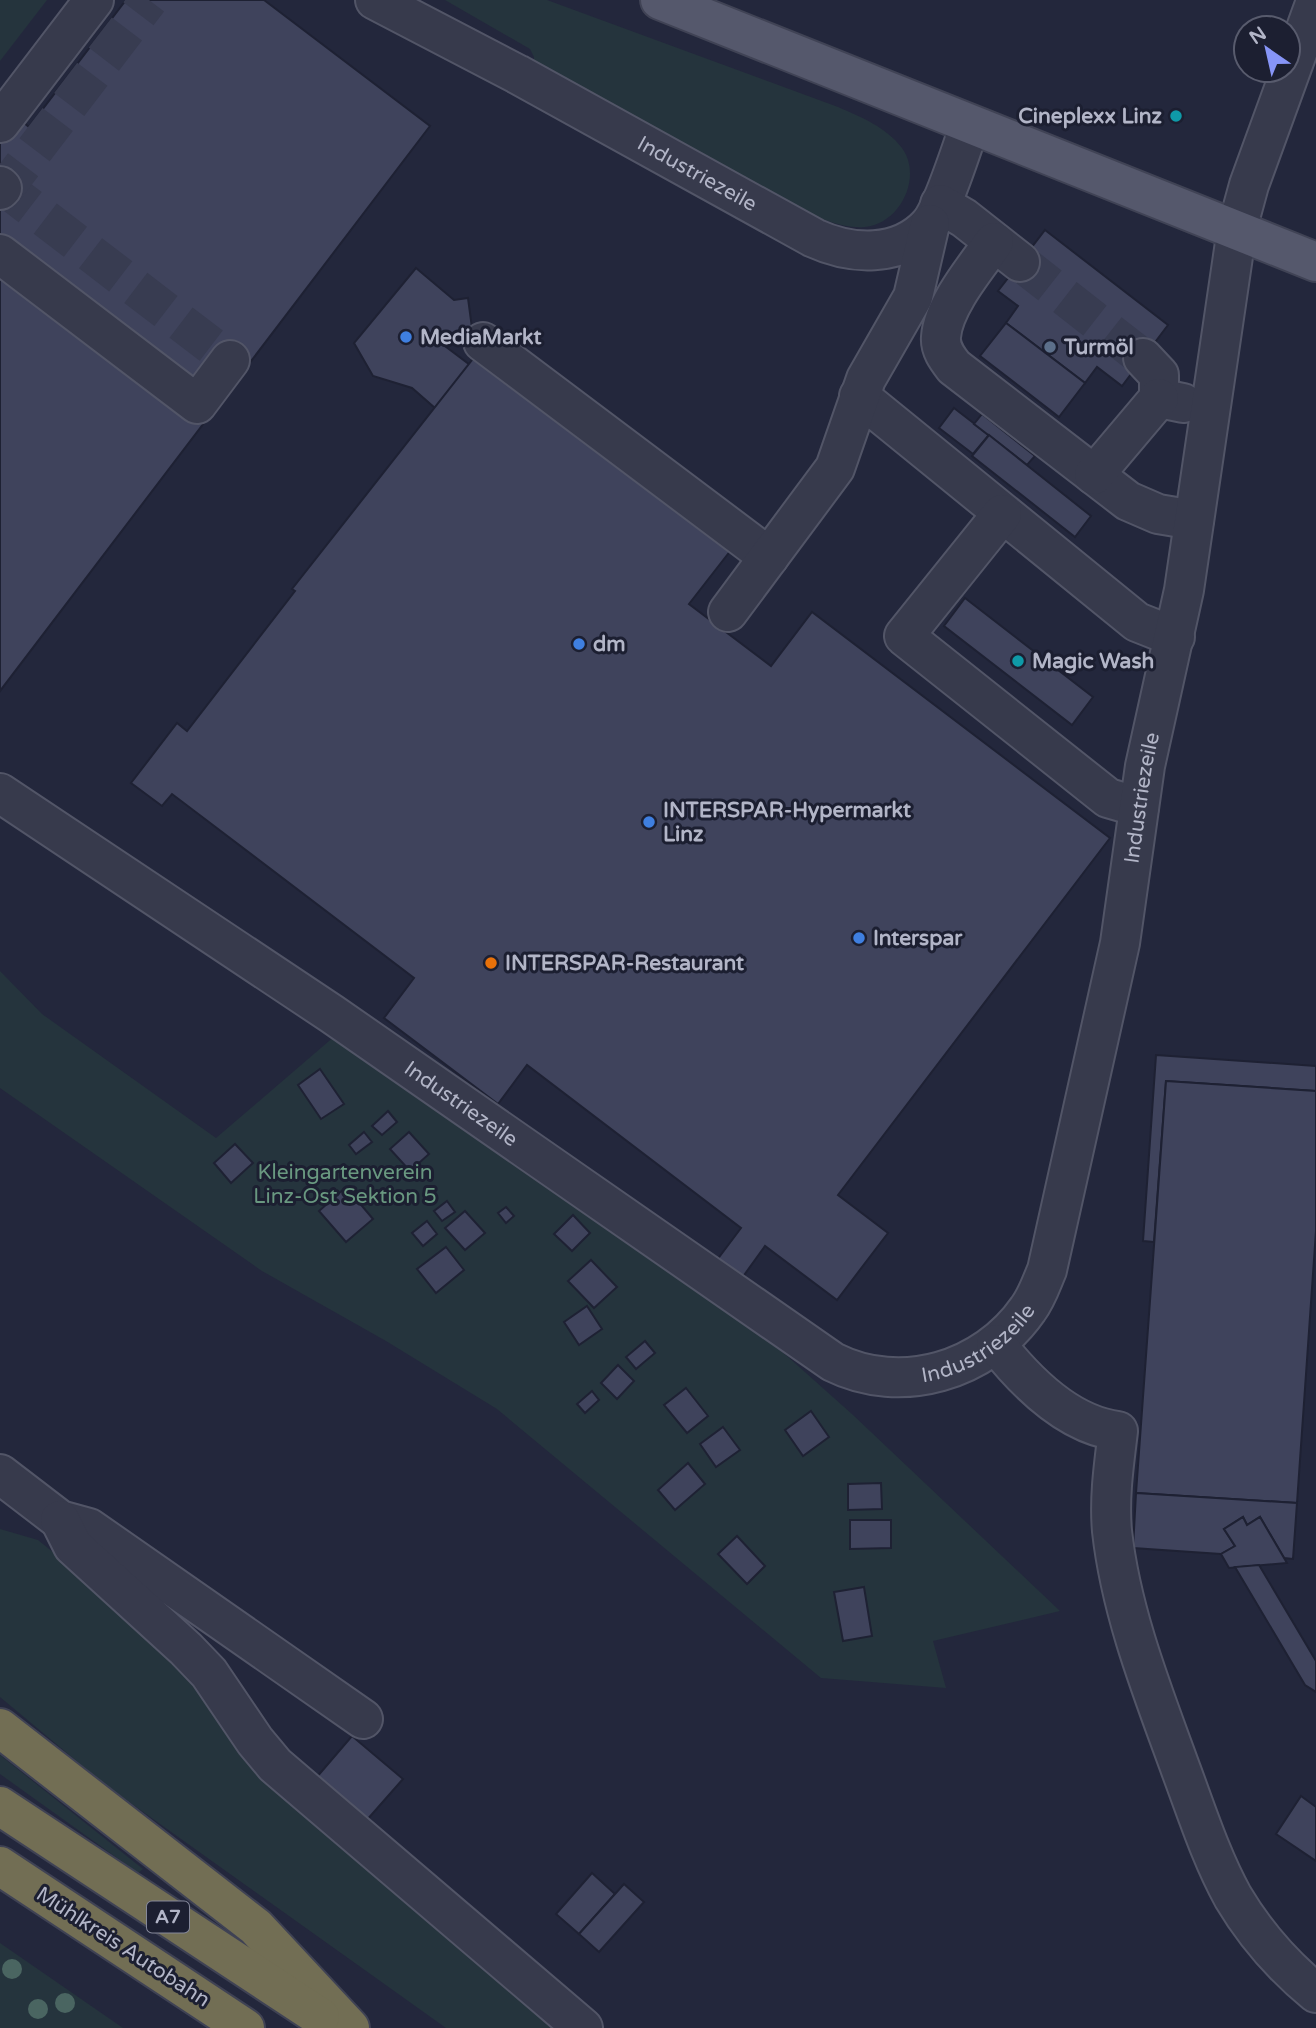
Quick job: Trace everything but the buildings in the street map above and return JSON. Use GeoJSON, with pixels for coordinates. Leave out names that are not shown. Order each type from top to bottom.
{"type":"FeatureCollection","features":[{"type":"Feature","properties":{"kind":"highway"},"geometry":{"type":"LineString","coordinates":[[0,1728],[256,1927],[350,2028]]}},
{"type":"Feature","properties":{"kind":"highway","name":"A7"},"geometry":{"type":"LineString","coordinates":[[0,1806],[336,2028]]}},
{"type":"Feature","properties":{"kind":"highway","name":"Mühlkreis Autobahn"},"geometry":{"type":"LineString","coordinates":[[0,1866],[246,2028]]}},
{"type":"Feature","properties":{"kind":"highway"},"geometry":{"type":"LineString","coordinates":[[0,1897],[112,1939]]}},
{"type":"Feature","properties":{"kind":"main road"},"geometry":{"type":"LineString","coordinates":[[660,0],[1316,262]]}},
{"type":"Feature","properties":{"kind":"street"},"geometry":{"type":"LineString","coordinates":[[0,123],[94,0]]}},
{"type":"Feature","properties":{"kind":"street","name":"Industriezeile"},"geometry":{"type":"LineString","coordinates":[[375,0],[830,245],[850,250],[884,249],[910,239],[935,214]]}},
{"type":"Feature","properties":{"kind":"street","name":"Industriezeile"},"geometry":{"type":"LineString","coordinates":[[0,793],[332,1014],[833,1362],[861,1374],[912,1378],[954,1366],[982,1354],[996,1344],[1029,1308],[1047,1270],[1120,943],[1139,807],[1161,688],[1175,637],[1237,229],[1249,186],[1313,16]]}},
{"type":"Feature","properties":{"kind":"street"},"geometry":{"type":"LineString","coordinates":[[728,612],[835,468],[859,396],[873,365],[912,297],[935,214],[970,125]]}},
{"type":"Feature","properties":{"kind":"street"},"geometry":{"type":"LineString","coordinates":[[935,214],[964,218],[1007,252],[962,286],[944,321],[940,339],[944,354],[954,367],[1141,509],[1194,520]]}},
{"type":"Feature","properties":{"kind":"street"},"geometry":{"type":"LineString","coordinates":[[0,254],[197,404],[230,360]]}},
{"type":"Feature","properties":{"kind":"street"},"geometry":{"type":"LineString","coordinates":[[483,342],[769,557]]}},
{"type":"Feature","properties":{"kind":"street"},"geometry":{"type":"LineString","coordinates":[[1094,475],[1159,398],[1159,375],[1143,358]]}},
{"type":"Feature","properties":{"kind":"street"},"geometry":{"type":"LineString","coordinates":[[859,396],[1137,622],[1175,637]]}},
{"type":"Feature","properties":{"kind":"street"},"geometry":{"type":"LineString","coordinates":[[1159,398],[1210,408]]}},
{"type":"Feature","properties":{"kind":"street"},"geometry":{"type":"LineString","coordinates":[[1002,514],[904,636],[1108,798],[1139,807]]}},
{"type":"Feature","properties":{"kind":"street"},"geometry":{"type":"LineString","coordinates":[[996,1344],[1031,1382],[1065,1410],[1087,1423],[1118,1431],[1110,1500],[1118,1570],[1129,1617],[1160,1713],[1216,1864],[1235,1899],[1281,1962],[1316,1993]]}},
{"type":"Feature","properties":{"kind":"street"},"geometry":{"type":"LineString","coordinates":[[0,1474],[60,1521],[73,1546],[186,1649],[209,1674],[275,1765],[583,2028]]}},
{"type":"Feature","properties":{"kind":"street"},"geometry":{"type":"LineString","coordinates":[[60,1521],[89,1528],[363,1720]]}},
{"type":"Feature","properties":{"kind":"green space"},"geometry":{"type":"Polygon","coordinates":[[[0,0],[47,0],[0,61],[0,0]]]}},
{"type":"Feature","properties":{"kind":"green space"},"geometry":{"type":"Polygon","coordinates":[[[445,0],[547,0],[838,107],[881,128],[896,141],[908,160],[909,185],[898,208],[878,224],[856,227],[822,219],[797,209],[534,69],[534,57],[530,49],[445,0]]]}},
{"type":"Feature","properties":{"kind":"green space","name":"Kleingartenverein Linz-Ost Sektion 5"},"geometry":{"type":"Polygon","coordinates":[[[0,971],[42,1014],[216,1138],[336,1035],[769,1340],[853,1415],[1060,1611],[933,1641],[946,1688],[821,1678],[497,1409],[386,1341],[262,1271],[0,1088],[0,971]]]}},
{"type":"Feature","properties":{"kind":"green space"},"geometry":{"type":"Polygon","coordinates":[[[0,1529],[38,1540],[75,1570],[561,2028],[446,2028],[104,1784],[0,1697],[0,1529]]]}},
{"type":"Feature","properties":{"kind":"green space"},"geometry":{"type":"Polygon","coordinates":[[[0,1755],[143,1869],[138,1873],[0,1774],[0,1755]]]}},
{"type":"Feature","properties":{"kind":"green space"},"geometry":{"type":"Polygon","coordinates":[[[0,1943],[123,2028],[0,2028],[0,1943]]]}},
{"type":"Feature","properties":{"kind":"tunnel"},"geometry":{"type":"LineString","coordinates":[[0,195],[149,0]]}},
{"type":"Feature","properties":{"kind":"tunnel"},"geometry":{"type":"LineString","coordinates":[[0,184],[230,360]]}},
{"type":"Feature","properties":{"kind":"tunnel"},"geometry":{"type":"LineString","coordinates":[[1020,262],[1143,358]]}},
{"type":"Feature","properties":{"kind":"place","name":"Cineplexx Linz"},"geometry":{"type":"Point","coordinates":[1176,116]}},
{"type":"Feature","properties":{"kind":"place","name":"MediaMarkt"},"geometry":{"type":"Point","coordinates":[406,337]}},
{"type":"Feature","properties":{"kind":"place","name":"Turmöl"},"geometry":{"type":"Point","coordinates":[1050,347]}},
{"type":"Feature","properties":{"kind":"place","name":"dm"},"geometry":{"type":"Point","coordinates":[579,644]}},
{"type":"Feature","properties":{"kind":"place","name":"Magic Wash"},"geometry":{"type":"Point","coordinates":[1018,661]}},
{"type":"Feature","properties":{"kind":"place","name":"INTERSPAR-Hypermarkt Linz"},"geometry":{"type":"Point","coordinates":[649,822]}},
{"type":"Feature","properties":{"kind":"place","name":"Interspar"},"geometry":{"type":"Point","coordinates":[859,938]}},
{"type":"Feature","properties":{"kind":"place","name":"INTERSPAR-Restaurant"},"geometry":{"type":"Point","coordinates":[491,963]}}]}
